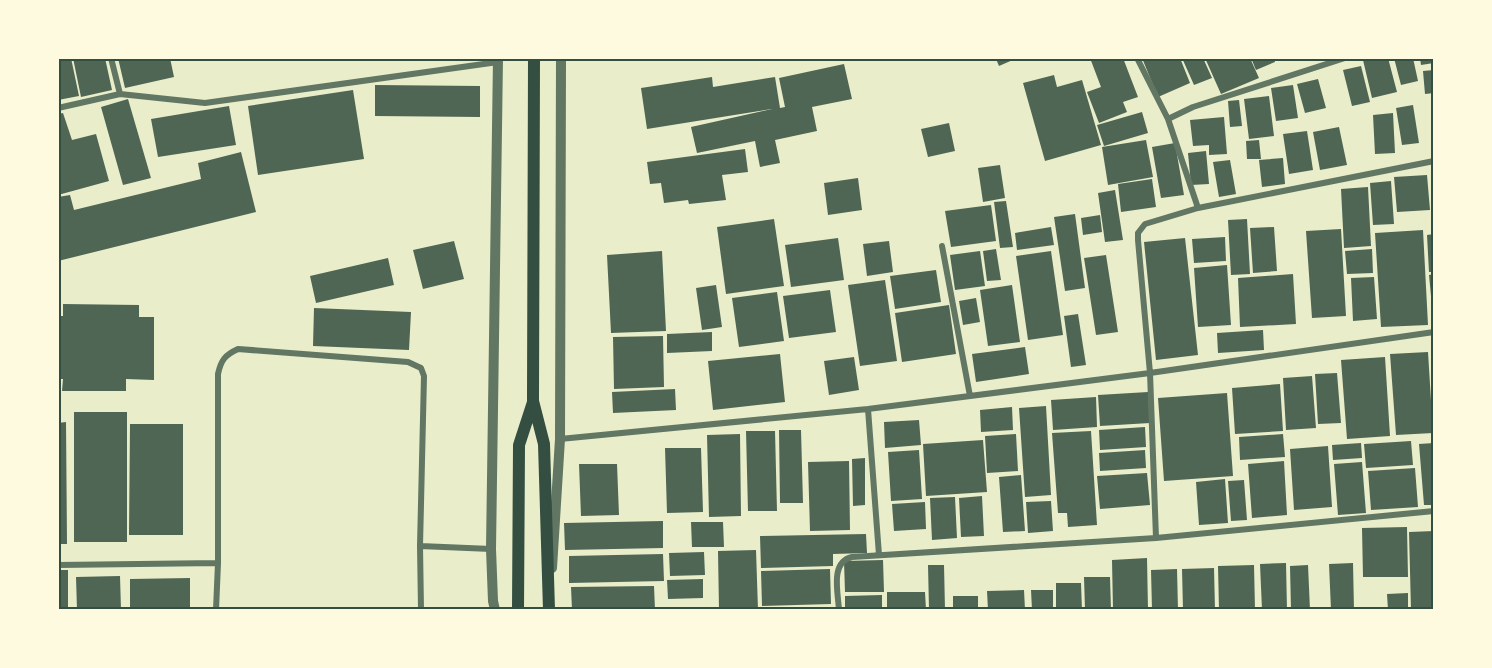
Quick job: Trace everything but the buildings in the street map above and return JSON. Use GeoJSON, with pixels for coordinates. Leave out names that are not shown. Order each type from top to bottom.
{"type":"FeatureCollection","features":[{"type":"Feature","properties":{"kind":"main road"},"geometry":{"type":"LineString","coordinates":[[534,58],[533,401],[544,444],[549,609]]}},
{"type":"Feature","properties":{"kind":"main road"},"geometry":{"type":"LineString","coordinates":[[519,609],[519,445],[533,401]]}},
{"type":"Feature","properties":{"kind":"street"},"geometry":{"type":"LineString","coordinates":[[111,58],[120,94]]}},
{"type":"Feature","properties":{"kind":"street"},"geometry":{"type":"LineString","coordinates":[[549,609],[560,439],[561,58]]}},
{"type":"Feature","properties":{"kind":"street"},"geometry":{"type":"LineString","coordinates":[[1137,58],[1168,119],[1198,208]]}},
{"type":"Feature","properties":{"kind":"street"},"geometry":{"type":"LineString","coordinates":[[1168,119],[1193,107],[1345,58]]}},
{"type":"Feature","properties":{"kind":"street"},"geometry":{"type":"LineString","coordinates":[[58,108],[120,94],[205,103],[498,60],[491,549],[495,609]]}},
{"type":"Feature","properties":{"kind":"street"},"geometry":{"type":"LineString","coordinates":[[1156,538],[1150,373],[1138,233],[1145,224],[1198,208],[1434,161]]}},
{"type":"Feature","properties":{"kind":"street"},"geometry":{"type":"LineString","coordinates":[[942,246],[970,396]]}},
{"type":"Feature","properties":{"kind":"street"},"geometry":{"type":"LineString","coordinates":[[560,439],[868,409],[1150,373],[1434,332]]}},
{"type":"Feature","properties":{"kind":"street"},"geometry":{"type":"LineString","coordinates":[[216,609],[218,374],[221,361],[226,354],[238,349],[408,362],[421,368],[424,376],[420,546],[421,609]]}},
{"type":"Feature","properties":{"kind":"street"},"geometry":{"type":"LineString","coordinates":[[868,409],[879,555]]}},
{"type":"Feature","properties":{"kind":"street"},"geometry":{"type":"LineString","coordinates":[[839,609],[837,576],[840,563],[852,557],[1156,538],[1434,511]]}},
{"type":"Feature","properties":{"kind":"street"},"geometry":{"type":"LineString","coordinates":[[420,546],[491,549]]}},
{"type":"Feature","properties":{"kind":"street"},"geometry":{"type":"LineString","coordinates":[[58,565],[218,563]]}}]}
